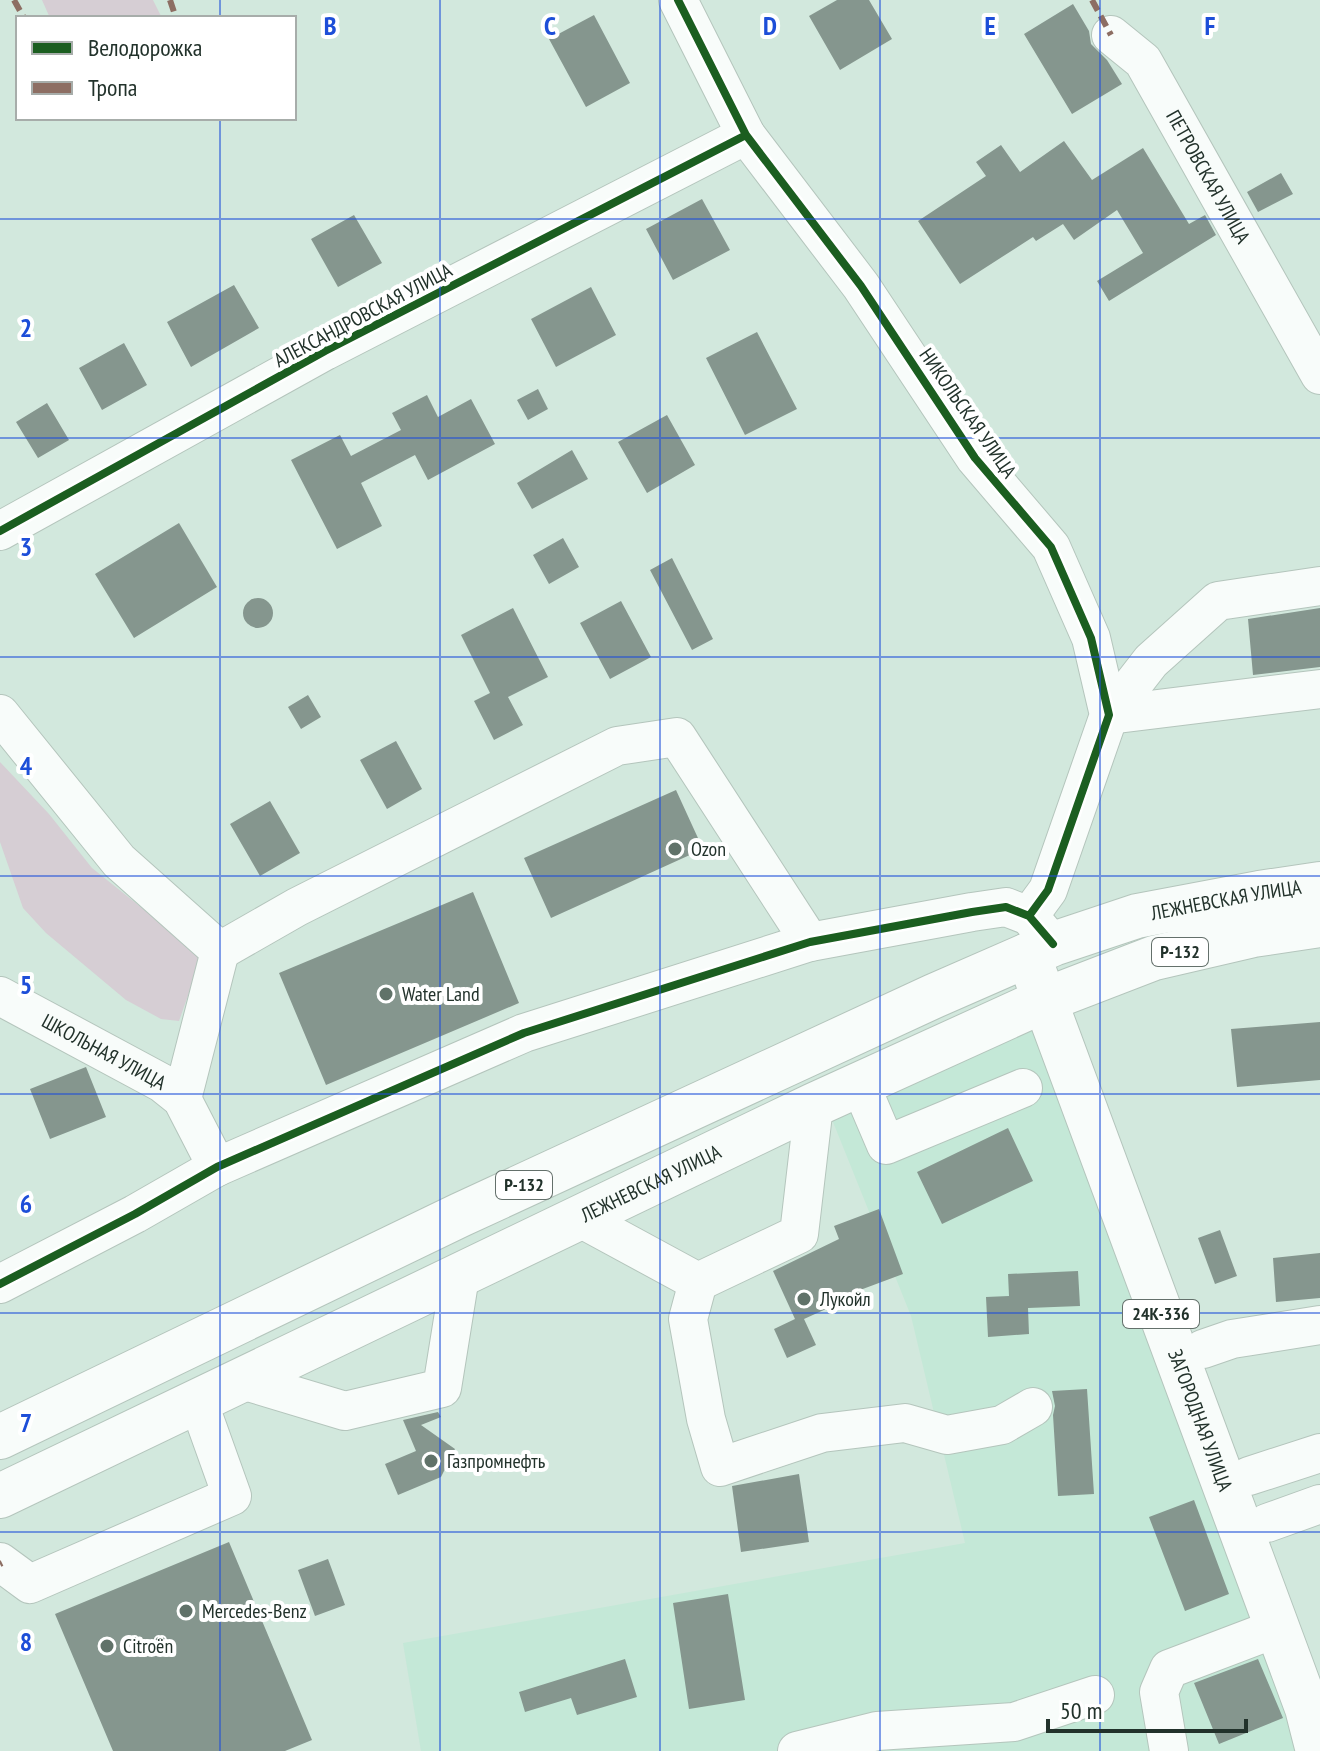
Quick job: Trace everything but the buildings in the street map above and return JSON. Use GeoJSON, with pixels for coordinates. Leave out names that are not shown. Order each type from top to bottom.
{"type":"FeatureCollection","features":[{"type":"Feature","properties":{"kind":"main road","name":"ЛЕЖНЕВСКАЯ УЛИЦА"},"geometry":{"type":"LineString","coordinates":[[0,1437],[1037,938],[1137,916],[1320,884]]}},
{"type":"Feature","properties":{"kind":"main road","name":"ЛЕЖНЕВСКАЯ УЛИЦА"},"geometry":{"type":"LineString","coordinates":[[0,1496],[814,1105],[1058,995],[1154,958],[1253,935],[1320,925]]}},
{"type":"Feature","properties":{"kind":"main road","name":"ЗАГОРОДНАЯ УЛИЦА"},"geometry":{"type":"LineString","coordinates":[[1037,938],[1307,1708],[1318,1751]]}},
{"type":"Feature","properties":{"kind":"main road","name":"ЗАГОРОДНАЯ УЛИЦА"},"geometry":{"type":"LineString","coordinates":[[1058,995],[1203,1349],[1320,1667]]}},
{"type":"Feature","properties":{"kind":"street","name":"НИКОЛЬСКАЯ УЛИЦА"},"geometry":{"type":"LineString","coordinates":[[678,0],[746,135],[861,286],[975,458],[1051,547],[1091,638],[1109,715]]}},
{"type":"Feature","properties":{"kind":"street","name":"ПЕТРОВСКАЯ УЛИЦА"},"geometry":{"type":"LineString","coordinates":[[1111,35],[1143,61],[1320,375]]}},
{"type":"Feature","properties":{"kind":"street","name":"АЛЕКСАНДРОВСКАЯ УЛИЦА"},"geometry":{"type":"LineString","coordinates":[[0,531],[325,351],[746,135]]}},
{"type":"Feature","properties":{"kind":"street"},"geometry":{"type":"LineString","coordinates":[[1037,938],[1048,890],[1109,715],[1151,661],[1218,601],[1320,586]]}},
{"type":"Feature","properties":{"kind":"street"},"geometry":{"type":"LineString","coordinates":[[1109,715],[1320,689]]}},
{"type":"Feature","properties":{"kind":"street"},"geometry":{"type":"LineString","coordinates":[[0,714],[119,861],[220,951]]}},
{"type":"Feature","properties":{"kind":"street"},"geometry":{"type":"LineString","coordinates":[[182,1099],[220,951],[297,907],[617,746],[677,737],[810,942]]}},
{"type":"Feature","properties":{"kind":"street"},"geometry":{"type":"LineString","coordinates":[[0,1284],[135,1214],[217,1167],[524,1033],[810,942],[1006,907],[1037,938]]}},
{"type":"Feature","properties":{"kind":"street","name":"ШКОЛЬНАЯ УЛИЦА"},"geometry":{"type":"LineString","coordinates":[[0,996],[162,1083],[182,1099],[217,1167]]}},
{"type":"Feature","properties":{"kind":"street"},"geometry":{"type":"LineString","coordinates":[[860,1084],[886,1145],[1023,1088]]}},
{"type":"Feature","properties":{"kind":"street"},"geometry":{"type":"LineString","coordinates":[[814,1105],[799,1234],[698,1282],[688,1319],[706,1419],[720,1467],[822,1433],[905,1423],[947,1435],[1002,1425],[1033,1407]]}},
{"type":"Feature","properties":{"kind":"street"},"geometry":{"type":"LineString","coordinates":[[580,1218],[698,1282]]}},
{"type":"Feature","properties":{"kind":"street"},"geometry":{"type":"LineString","coordinates":[[242,1380],[345,1411],[442,1388],[460,1276]]}},
{"type":"Feature","properties":{"kind":"street"},"geometry":{"type":"LineString","coordinates":[[1203,1349],[1232,1339],[1320,1325]]}},
{"type":"Feature","properties":{"kind":"street"},"geometry":{"type":"LineString","coordinates":[[0,1562],[30,1584],[232,1496],[198,1401]]}},
{"type":"Feature","properties":{"kind":"street"},"geometry":{"type":"LineString","coordinates":[[1249,1476],[1320,1453]]}},
{"type":"Feature","properties":{"kind":"street"},"geometry":{"type":"LineString","coordinates":[[1267,1523],[1320,1504]]}},
{"type":"Feature","properties":{"kind":"street"},"geometry":{"type":"LineString","coordinates":[[1169,1751],[1159,1692],[1169,1669],[1277,1628]]}},
{"type":"Feature","properties":{"kind":"street"},"geometry":{"type":"LineString","coordinates":[[797,1751],[877,1731],[1014,1722],[1095,1695]]}},
{"type":"Feature","properties":{"kind":"shaded area"},"geometry":{"type":"Polygon","coordinates":[[[42,0],[153,0],[161,16],[49,16],[42,0]]]}},
{"type":"Feature","properties":{"kind":"shaded area"},"geometry":{"type":"Polygon","coordinates":[[[0,762],[49,814],[92,868],[202,956],[179,1021],[161,1019],[126,1000],[46,933],[23,908],[0,842],[0,762]]]}},
{"type":"Feature","properties":{"kind":"shaded area"},"geometry":{"type":"Polygon","coordinates":[[[1036,1017],[1219,1496],[1298,1751],[421,1751],[403,1643],[965,1543],[911,1316],[831,1117],[1036,1017]]]}},
{"type":"Feature","properties":{"kind":"marked path"},"geometry":{"type":"LineString","coordinates":[[14,0],[23,16]]}},
{"type":"Feature","properties":{"kind":"marked path"},"geometry":{"type":"LineString","coordinates":[[170,0],[175,16]]}},
{"type":"Feature","properties":{"kind":"marked path"},"geometry":{"type":"LineString","coordinates":[[1092,0],[1111,35]]}},
{"type":"Feature","properties":{"kind":"cycle path"},"geometry":{"type":"LineString","coordinates":[[678,0],[746,135],[861,286],[975,458],[1051,547],[1091,638],[1109,715],[1048,890],[1029,916]]}},
{"type":"Feature","properties":{"kind":"cycle path"},"geometry":{"type":"LineString","coordinates":[[0,531],[325,351],[746,135]]}},
{"type":"Feature","properties":{"kind":"cycle path"},"geometry":{"type":"LineString","coordinates":[[0,1284],[135,1214],[217,1167],[524,1033],[810,942],[972,912],[1006,907],[1029,916],[1053,944]]}},
{"type":"Feature","properties":{"kind":"place","name":"Ozon"},"geometry":{"type":"Point","coordinates":[675,849]}},
{"type":"Feature","properties":{"kind":"place","name":"Water Land"},"geometry":{"type":"Point","coordinates":[386,994]}},
{"type":"Feature","properties":{"kind":"place","name":"Лукойл"},"geometry":{"type":"Point","coordinates":[804,1299]}},
{"type":"Feature","properties":{"kind":"place","name":"Газпромнефть"},"geometry":{"type":"Point","coordinates":[431,1461]}},
{"type":"Feature","properties":{"kind":"place","name":"Mercedes-Benz"},"geometry":{"type":"Point","coordinates":[186,1611]}},
{"type":"Feature","properties":{"kind":"place","name":"Citroën"},"geometry":{"type":"Point","coordinates":[107,1646]}}]}
